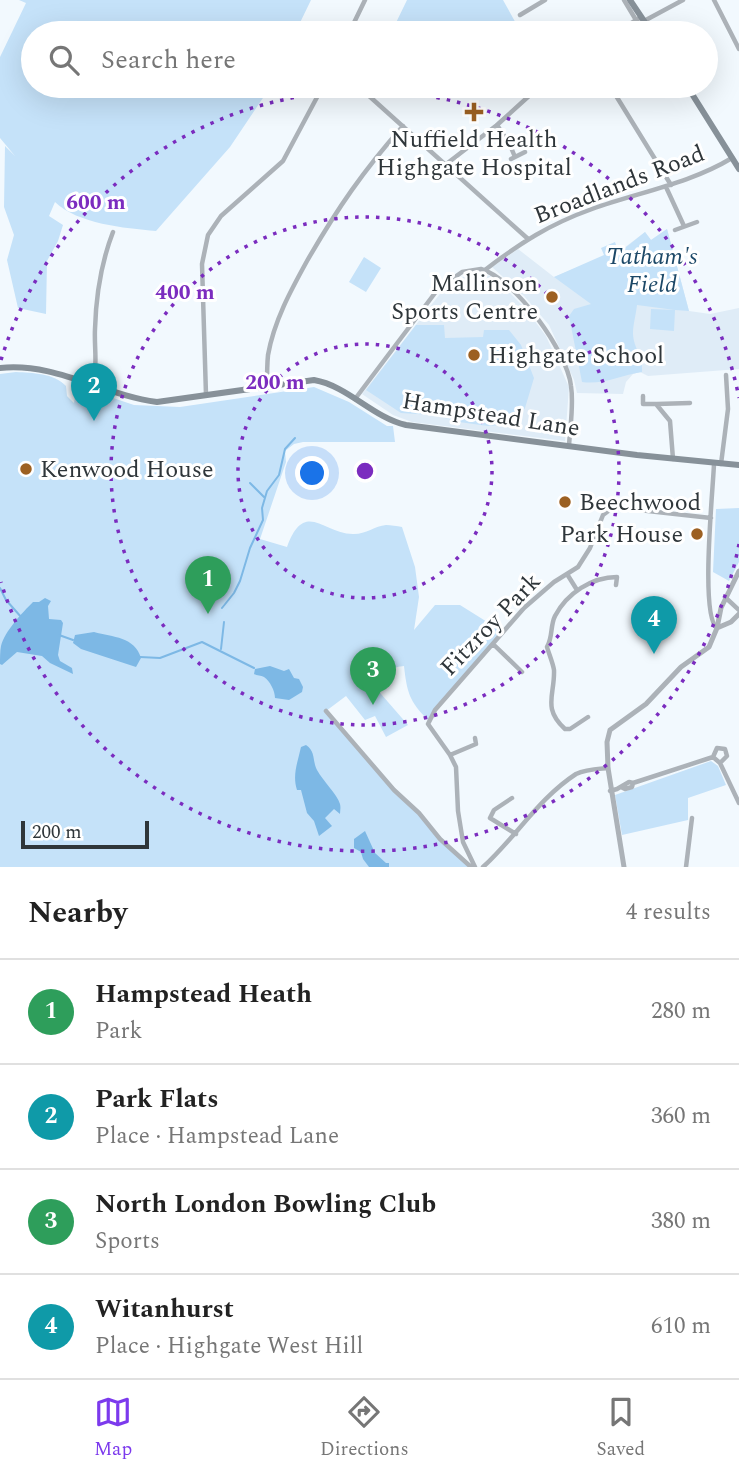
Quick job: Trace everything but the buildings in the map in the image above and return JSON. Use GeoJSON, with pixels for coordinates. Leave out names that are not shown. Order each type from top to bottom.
{"type":"FeatureCollection","features":[{"type":"Feature","properties":{"kind":"main road"},"geometry":{"type":"LineString","coordinates":[[631,0],[640,19]]}},
{"type":"Feature","properties":{"kind":"main road"},"geometry":{"type":"LineString","coordinates":[[694,98],[739,169]]}},
{"type":"Feature","properties":{"kind":"main road","name":"Hampstead Lane"},"geometry":{"type":"LineString","coordinates":[[0,369],[26,367],[46,370],[134,399],[158,402],[314,380],[334,386],[406,425],[739,465]]}},
{"type":"Feature","properties":{"kind":"street"},"geometry":{"type":"LineString","coordinates":[[355,21],[365,0]]}},
{"type":"Feature","properties":{"kind":"street"},"geometry":{"type":"LineString","coordinates":[[520,15],[539,1],[545,0]]}},
{"type":"Feature","properties":{"kind":"street"},"geometry":{"type":"LineString","coordinates":[[624,0],[640,19]]}},
{"type":"Feature","properties":{"kind":"street"},"geometry":{"type":"LineString","coordinates":[[637,21],[682,0]]}},
{"type":"Feature","properties":{"kind":"street"},"geometry":{"type":"LineString","coordinates":[[714,0],[739,49]]}},
{"type":"Feature","properties":{"kind":"street"},"geometry":{"type":"LineString","coordinates":[[206,397],[202,264],[208,235],[222,216],[288,155],[318,98]]}},
{"type":"Feature","properties":{"kind":"street"},"geometry":{"type":"LineString","coordinates":[[372,98],[527,238]]}},
{"type":"Feature","properties":{"kind":"street"},"geometry":{"type":"LineString","coordinates":[[445,164],[497,125],[527,98]]}},
{"type":"Feature","properties":{"kind":"street"},"geometry":{"type":"LineString","coordinates":[[617,98],[668,186],[684,226]]}},
{"type":"Feature","properties":{"kind":"street"},"geometry":{"type":"LineString","coordinates":[[497,125],[510,145],[513,158],[525,152]]}},
{"type":"Feature","properties":{"kind":"street"},"geometry":{"type":"LineString","coordinates":[[267,388],[268,355],[277,323],[297,279],[349,191],[403,126]]}},
{"type":"Feature","properties":{"kind":"street","name":"Broadlands Road"},"geometry":{"type":"LineString","coordinates":[[485,270],[527,238],[549,226],[590,209],[701,175],[732,158]]}},
{"type":"Feature","properties":{"kind":"street"},"geometry":{"type":"LineString","coordinates":[[675,230],[697,222]]}},
{"type":"Feature","properties":{"kind":"street"},"geometry":{"type":"LineString","coordinates":[[93,384],[96,374],[98,288],[113,232]]}},
{"type":"Feature","properties":{"kind":"street"},"geometry":{"type":"LineString","coordinates":[[355,399],[438,289],[462,272],[476,268],[485,270],[500,280],[527,305],[554,341],[571,384],[569,446]]}},
{"type":"Feature","properties":{"kind":"street"},"geometry":{"type":"LineString","coordinates":[[717,628],[711,621],[709,574],[717,464],[728,410],[726,375]]}},
{"type":"Feature","properties":{"kind":"street"},"geometry":{"type":"LineString","coordinates":[[643,396],[643,404],[690,403]]}},
{"type":"Feature","properties":{"kind":"street"},"geometry":{"type":"LineString","coordinates":[[656,404],[670,421],[673,459]]}},
{"type":"Feature","properties":{"kind":"street","name":"Fitzroy Park"},"geometry":{"type":"LineString","coordinates":[[473,867],[463,842],[458,811],[457,776],[450,755],[428,724],[428,720],[456,684],[524,608],[584,559],[603,514],[611,509],[711,518]]}},
{"type":"Feature","properties":{"kind":"street"},"geometry":{"type":"LineString","coordinates":[[624,867],[610,790],[607,747],[610,730],[646,704],[681,667],[709,647],[726,598],[739,571]]}},
{"type":"Feature","properties":{"kind":"street"},"geometry":{"type":"LineString","coordinates":[[567,574],[577,590]]}},
{"type":"Feature","properties":{"kind":"street"},"geometry":{"type":"LineString","coordinates":[[587,717],[570,729],[565,729],[556,718],[550,701],[554,667],[547,648],[553,637],[554,619],[577,590],[602,577],[617,577],[617,585]]}},
{"type":"Feature","properties":{"kind":"street"},"geometry":{"type":"LineString","coordinates":[[717,628],[731,622],[739,612],[726,598]]}},
{"type":"Feature","properties":{"kind":"street"},"geometry":{"type":"LineString","coordinates":[[493,644],[522,672]]}},
{"type":"Feature","properties":{"kind":"street"},"geometry":{"type":"LineString","coordinates":[[326,711],[440,839],[473,867]]}},
{"type":"Feature","properties":{"kind":"street"},"geometry":{"type":"LineString","coordinates":[[450,755],[477,744],[475,738]]}},
{"type":"Feature","properties":{"kind":"street"},"geometry":{"type":"LineString","coordinates":[[610,790],[713,757],[717,748],[725,749],[727,756],[720,763]]}},
{"type":"Feature","properties":{"kind":"street"},"geometry":{"type":"LineString","coordinates":[[713,757],[720,763],[739,803]]}},
{"type":"Feature","properties":{"kind":"street"},"geometry":{"type":"LineString","coordinates":[[483,867],[543,803],[576,774],[608,768]]}},
{"type":"Feature","properties":{"kind":"street"},"geometry":{"type":"LineString","coordinates":[[512,799],[494,810],[490,818],[516,834]]}},
{"type":"Feature","properties":{"kind":"street"},"geometry":{"type":"LineString","coordinates":[[686,867],[692,818]]}},
{"type":"Feature","properties":{"kind":"shaded area","name":"Highgate School"},"geometry":{"type":"Polygon","coordinates":[[[667,229],[689,311],[710,314],[739,308],[739,369],[648,376],[640,372],[633,374],[626,382],[623,394],[577,393],[574,380],[549,325],[524,296],[492,267],[518,249],[554,277],[624,248],[645,232],[651,240],[667,229]]]}},
{"type":"Feature","properties":{"kind":"shaded area","name":"Highgate School"},"geometry":{"type":"Polygon","coordinates":[[[474,273],[490,276],[507,290],[546,336],[569,387],[565,441],[412,422],[393,415],[362,394],[443,290],[453,281],[474,273]]]}},
{"type":"Feature","properties":{"kind":"green space"},"geometry":{"type":"Polygon","coordinates":[[[19,0],[311,0],[301,21],[21,21],[21,98],[263,98],[230,147],[156,231],[89,220],[55,202],[49,216],[63,225],[47,261],[46,314],[18,308],[7,260],[14,235],[4,207],[5,146],[15,156],[0,138],[0,57],[26,3],[19,0]]]}},
{"type":"Feature","properties":{"kind":"green space"},"geometry":{"type":"Polygon","coordinates":[[[407,0],[503,0],[515,21],[397,21],[407,0]]]}},
{"type":"Feature","properties":{"kind":"green space","name":"Highgate School"},"geometry":{"type":"Polygon","coordinates":[[[667,229],[689,311],[637,305],[633,334],[642,372],[605,381],[582,382],[569,316],[574,309],[591,304],[554,277],[604,255],[601,248],[615,242],[617,248],[605,254],[625,248],[645,232],[651,240],[667,229]]]}},
{"type":"Feature","properties":{"kind":"green space"},"geometry":{"type":"Polygon","coordinates":[[[364,257],[381,268],[366,292],[349,282],[364,257]]]}},
{"type":"Feature","properties":{"kind":"green space"},"geometry":{"type":"Polygon","coordinates":[[[651,309],[675,310],[674,331],[650,329],[651,309]]]}},
{"type":"Feature","properties":{"kind":"green space"},"geometry":{"type":"Polygon","coordinates":[[[416,325],[444,325],[445,338],[483,337],[484,330],[509,330],[521,345],[534,378],[521,414],[501,425],[459,422],[434,415],[401,413],[366,390],[416,325]]]}},
{"type":"Feature","properties":{"kind":"green space"},"geometry":{"type":"Polygon","coordinates":[[[16,372],[55,378],[66,386],[67,396],[74,403],[76,392],[83,388],[134,405],[180,407],[314,387],[349,402],[387,426],[393,426],[395,442],[303,442],[294,444],[285,451],[286,462],[260,539],[287,547],[294,532],[301,524],[308,522],[354,534],[386,525],[402,527],[415,567],[419,597],[414,630],[435,605],[460,605],[500,630],[493,644],[428,720],[410,696],[404,666],[368,679],[408,725],[386,737],[375,716],[365,720],[346,696],[326,711],[433,830],[471,867],[0,867],[0,374],[16,372]]]}},
{"type":"Feature","properties":{"kind":"green space"},"geometry":{"type":"Polygon","coordinates":[[[739,508],[739,562],[729,581],[713,572],[716,509],[739,508]]]}},
{"type":"Feature","properties":{"kind":"green space"},"geometry":{"type":"Polygon","coordinates":[[[711,761],[718,766],[726,785],[688,798],[688,820],[622,835],[615,795],[711,761]]]}},
{"type":"Feature","properties":{"kind":"water"},"geometry":{"type":"Polygon","coordinates":[[[45,598],[51,601],[48,606],[49,619],[61,620],[63,623],[58,655],[60,661],[72,668],[73,674],[42,656],[17,652],[0,664],[1,646],[10,628],[33,602],[45,598]]]}},
{"type":"Feature","properties":{"kind":"water"},"geometry":{"type":"Polygon","coordinates":[[[94,632],[122,639],[134,646],[141,658],[136,667],[81,649],[73,643],[75,635],[94,632]]]}},
{"type":"Feature","properties":{"kind":"water"},"geometry":{"type":"Polygon","coordinates":[[[270,666],[284,671],[289,669],[294,678],[299,679],[302,692],[289,700],[275,698],[268,681],[263,676],[254,674],[255,669],[270,666]]]}},
{"type":"Feature","properties":{"kind":"water"},"geometry":{"type":"Polygon","coordinates":[[[306,745],[313,753],[317,770],[340,805],[340,814],[334,809],[325,818],[332,826],[319,836],[314,821],[307,813],[301,790],[297,790],[295,779],[301,747],[306,745]]]}},
{"type":"Feature","properties":{"kind":"water"},"geometry":{"type":"Polygon","coordinates":[[[365,831],[375,853],[389,863],[389,867],[369,867],[361,852],[354,848],[354,839],[365,831]]]}},
{"type":"Feature","properties":{"kind":"waterway"},"geometry":{"type":"LineString","coordinates":[[222,608],[240,581],[250,548],[263,520],[262,508],[267,491],[279,475],[285,449],[295,438]]}},
{"type":"Feature","properties":{"kind":"waterway"},"geometry":{"type":"LineString","coordinates":[[250,483],[264,497]]}},
{"type":"Feature","properties":{"kind":"waterway"},"geometry":{"type":"LineString","coordinates":[[0,588],[6,600],[22,618]]}},
{"type":"Feature","properties":{"kind":"waterway"},"geometry":{"type":"LineString","coordinates":[[221,649],[224,622]]}},
{"type":"Feature","properties":{"kind":"waterway"},"geometry":{"type":"LineString","coordinates":[[59,635],[73,640]]}},
{"type":"Feature","properties":{"kind":"waterway"},"geometry":{"type":"LineString","coordinates":[[140,657],[160,658],[202,642],[254,668]]}},
{"type":"Feature","properties":{"kind":"place","name":"Nuffield Health Highgate Hospital"},"geometry":{"type":"Point","coordinates":[474,112]}},
{"type":"Feature","properties":{"kind":"place","name":"Mallinson Sports Centre"},"geometry":{"type":"Point","coordinates":[552,297]}},
{"type":"Feature","properties":{"kind":"place","name":"Highgate School"},"geometry":{"type":"Point","coordinates":[474,355]}},
{"type":"Feature","properties":{"kind":"place","name":"Park Flats"},"geometry":{"type":"Point","coordinates":[94,421]}},
{"type":"Feature","properties":{"kind":"place","name":"Kenwood House"},"geometry":{"type":"Point","coordinates":[26,469]}},
{"type":"Feature","properties":{"kind":"place","name":"Beechwood"},"geometry":{"type":"Point","coordinates":[565,502]}},
{"type":"Feature","properties":{"kind":"place","name":"Park House"},"geometry":{"type":"Point","coordinates":[697,534]}},
{"type":"Feature","properties":{"kind":"place","name":"Hampstead Heath"},"geometry":{"type":"Point","coordinates":[208,614]}},
{"type":"Feature","properties":{"kind":"place","name":"Witanhurst"},"geometry":{"type":"Point","coordinates":[654,654]}},
{"type":"Feature","properties":{"kind":"place","name":"North London Bowling Club"},"geometry":{"type":"Point","coordinates":[373,705]}},
{"type":"Feature","properties":{"kind":"park label","name":"Tatham's Field"},"geometry":{"type":"Point","coordinates":[652,270]}}]}
